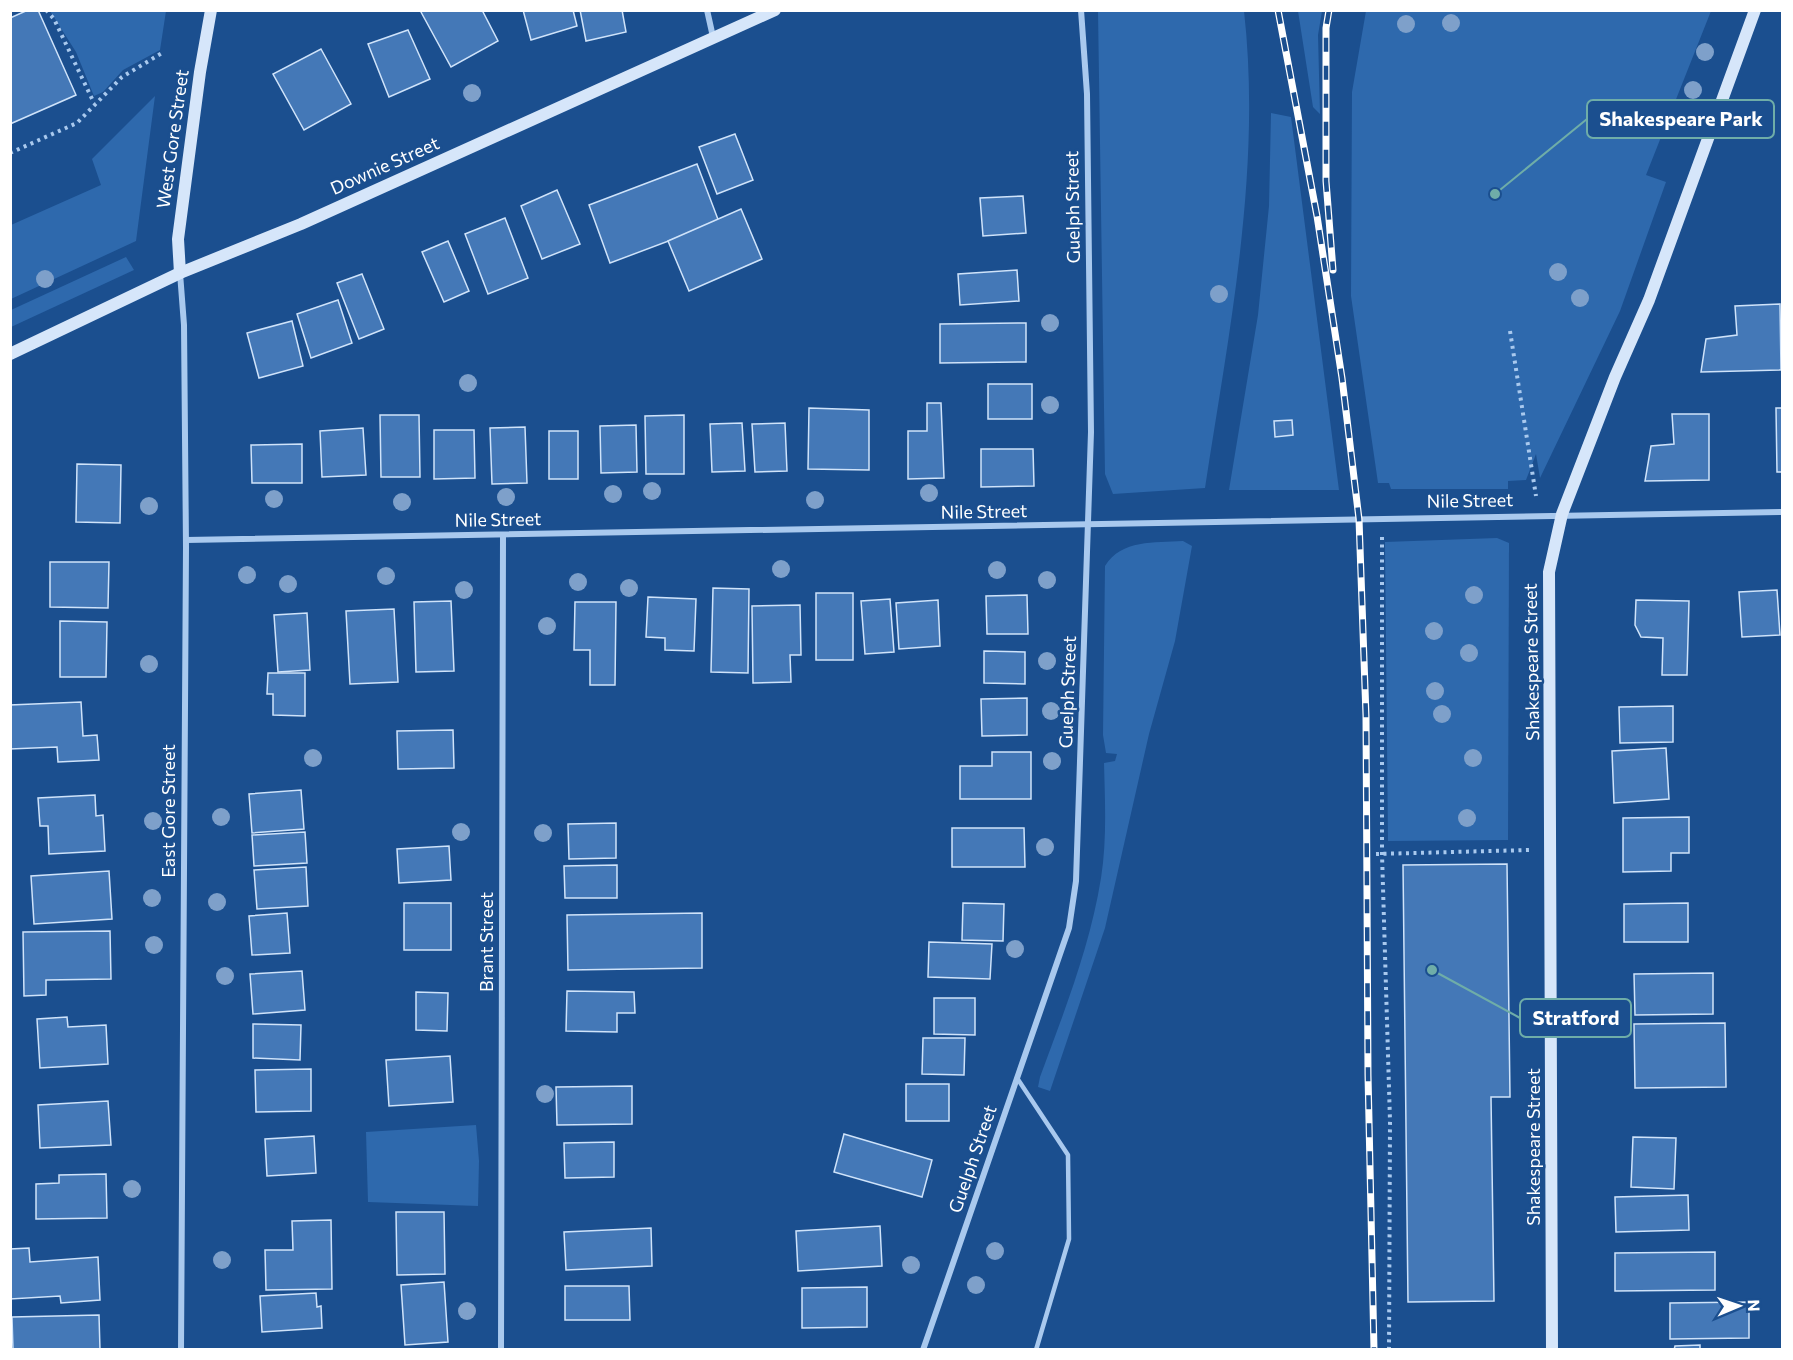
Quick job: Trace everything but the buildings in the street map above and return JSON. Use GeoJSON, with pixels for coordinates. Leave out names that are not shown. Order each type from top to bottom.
{"type":"FeatureCollection","features":[{"type":"Feature","properties":{"kind":"street","name":"West Gore Street"},"geometry":{"type":"LineString","coordinates":[[180,273],[178,239],[200,72],[211,10]]}},
{"type":"Feature","properties":{"kind":"street"},"geometry":{"type":"LineString","coordinates":[[707,10],[713,38]]}},
{"type":"Feature","properties":{"kind":"street","name":"Downie Street"},"geometry":{"type":"LineString","coordinates":[[10,354],[180,273],[301,224],[775,10]]}},
{"type":"Feature","properties":{"kind":"street","name":"Guelph Street"},"geometry":{"type":"LineString","coordinates":[[923,1350],[1069,928],[1076,880],[1091,432],[1087,128],[1081,10]]}},
{"type":"Feature","properties":{"kind":"street","name":"Shakespeare Street"},"geometry":{"type":"LineString","coordinates":[[1552,1350],[1549,572],[1562,514],[1615,377],[1649,300],[1755,10]]}},
{"type":"Feature","properties":{"kind":"street","name":"East Gore Street"},"geometry":{"type":"LineString","coordinates":[[180,273],[184,325],[186,540],[181,1350]]}},
{"type":"Feature","properties":{"kind":"street","name":"Nile Street"},"geometry":{"type":"LineString","coordinates":[[186,540],[1087,525],[1562,514],[1595,516],[1782,512]]}},
{"type":"Feature","properties":{"kind":"street","name":"Brant Street"},"geometry":{"type":"LineString","coordinates":[[501,1350],[503,535]]}},
{"type":"Feature","properties":{"kind":"lane"},"geometry":{"type":"LineString","coordinates":[[1017,1078],[1068,1155],[1069,1239],[1036,1350]]}},
{"type":"Feature","properties":{"kind":"path"},"geometry":{"type":"LineString","coordinates":[[46,10],[54,19],[94,103]]}},
{"type":"Feature","properties":{"kind":"path"},"geometry":{"type":"LineString","coordinates":[[10,153],[76,123],[122,77],[162,53]]}},
{"type":"Feature","properties":{"kind":"path"},"geometry":{"type":"LineString","coordinates":[[1510,331],[1537,515]]}},
{"type":"Feature","properties":{"kind":"path"},"geometry":{"type":"LineString","coordinates":[[1382,519],[1382,854],[1390,1121],[1389,1350]]}},
{"type":"Feature","properties":{"kind":"path"},"geometry":{"type":"LineString","coordinates":[[1376,854],[1551,850]]}},
{"type":"Feature","properties":{"kind":"shaded area"},"geometry":{"type":"Polygon","coordinates":[[[50,11],[166,11],[160,50],[123,70],[103,92],[94,96],[76,52],[50,11]]]}},
{"type":"Feature","properties":{"kind":"shaded area"},"geometry":{"type":"Polygon","coordinates":[[[1098,11],[1244,11],[1249,131],[1246,190],[1233,310],[1205,488],[1113,494],[1105,474],[1098,11]]]}},
{"type":"Feature","properties":{"kind":"shaded area"},"geometry":{"type":"Polygon","coordinates":[[[1298,11],[1322,11],[1318,35],[1320,114],[1313,107],[1298,11]]]}},
{"type":"Feature","properties":{"kind":"shaded area"},"geometry":{"type":"Polygon","coordinates":[[[1366,11],[1711,11],[1646,175],[1666,182],[1620,311],[1540,478],[1536,454],[1526,480],[1508,481],[1508,489],[1391,489],[1389,483],[1378,483],[1351,296],[1352,92],[1366,11]]]}},
{"type":"Feature","properties":{"kind":"shaded area"},"geometry":{"type":"Polygon","coordinates":[[[155,96],[136,241],[11,299],[11,225],[101,185],[92,159],[155,96]]]}},
{"type":"Feature","properties":{"kind":"shaded area"},"geometry":{"type":"Polygon","coordinates":[[[1271,113],[1291,117],[1339,490],[1229,490],[1258,315],[1269,206],[1271,113]]]}},
{"type":"Feature","properties":{"kind":"shaded area"},"geometry":{"type":"Polygon","coordinates":[[[126,257],[134,270],[11,327],[11,310],[126,257]]]}},
{"type":"Feature","properties":{"kind":"shaded area"},"geometry":{"type":"Polygon","coordinates":[[[1497,538],[1509,543],[1508,840],[1388,841],[1385,542],[1497,538]]]}},
{"type":"Feature","properties":{"kind":"shaded area"},"geometry":{"type":"Polygon","coordinates":[[[1183,541],[1192,546],[1175,641],[1149,734],[1105,928],[1050,1091],[1038,1087],[1075,979],[1096,904],[1104,850],[1104,763],[1115,761],[1117,754],[1106,753],[1103,735],[1105,566],[1112,557],[1130,547],[1140,544],[1183,541]]]}},
{"type":"Feature","properties":{"kind":"shaded area"},"geometry":{"type":"Polygon","coordinates":[[[476,1125],[479,1161],[478,1206],[368,1202],[366,1132],[476,1125]]]}},
{"type":"Feature","properties":{"kind":"railway"},"geometry":{"type":"LineString","coordinates":[[1278,10],[1317,216],[1342,378],[1359,519],[1366,716],[1368,1075],[1374,1350]]}},
{"type":"Feature","properties":{"kind":"railway"},"geometry":{"type":"LineString","coordinates":[[1329,10],[1326,28],[1326,181],[1333,270]]}},
{"type":"Feature","properties":{"kind":"place","name":"Shakespeare Park"},"geometry":{"type":"Point","coordinates":[1495,194]}},
{"type":"Feature","properties":{"kind":"place","name":"Stratford"},"geometry":{"type":"Point","coordinates":[1432,970]}}]}
